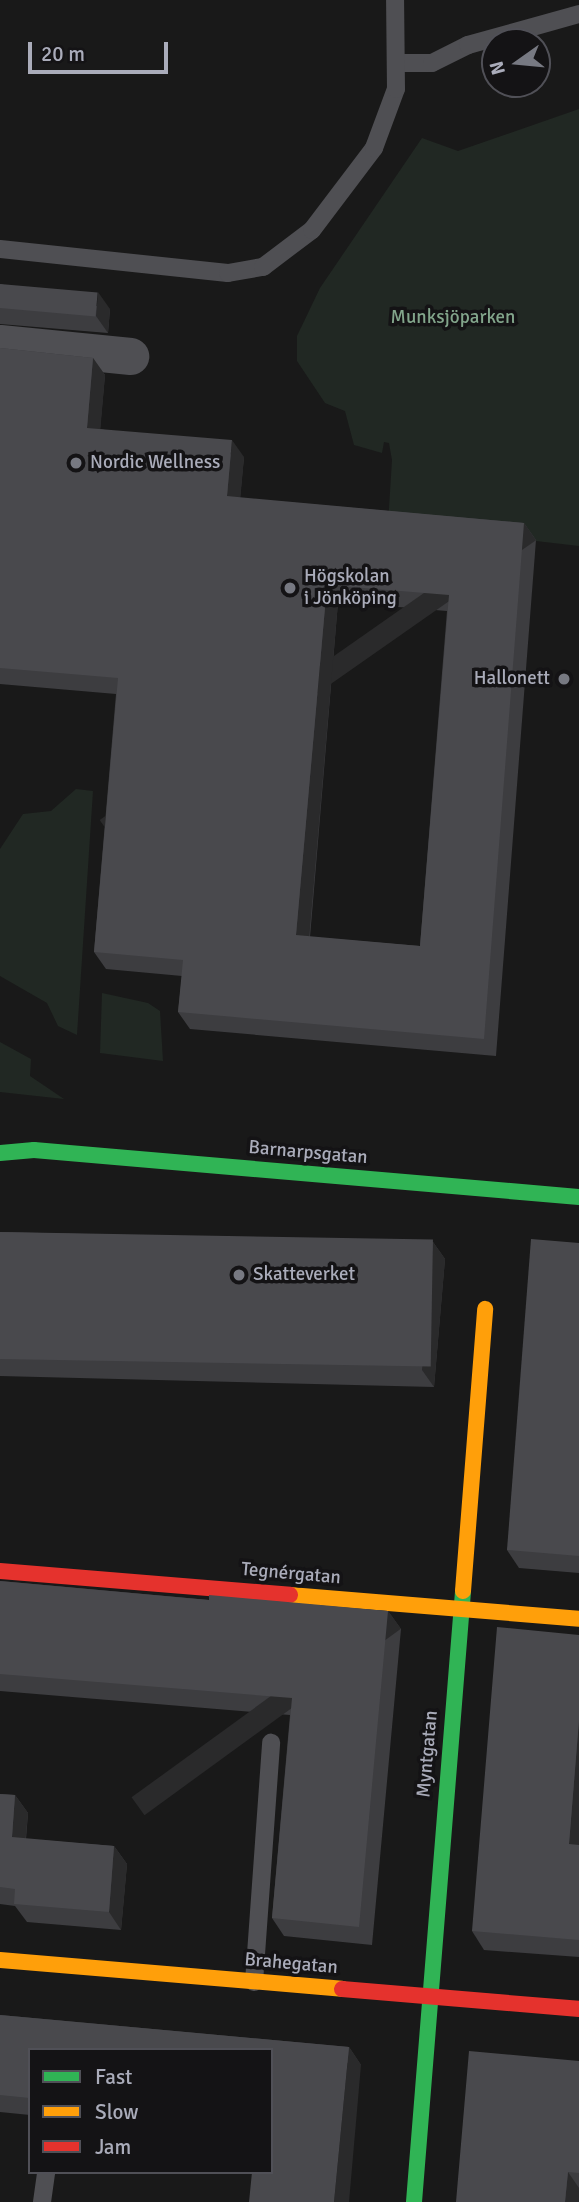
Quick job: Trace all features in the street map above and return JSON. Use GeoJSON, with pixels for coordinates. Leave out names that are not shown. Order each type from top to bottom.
{"type":"FeatureCollection","features":[{"type":"Feature","properties":{"kind":"street"},"geometry":{"type":"LineString","coordinates":[[0,343],[130,356]]}},
{"type":"Feature","properties":{"kind":"street","name":"Barnarpsgatan"},"geometry":{"type":"LineString","coordinates":[[0,1140],[34,1150]]}},
{"type":"Feature","properties":{"kind":"street","name":"Barnarpsgatan"},"geometry":{"type":"LineString","coordinates":[[0,1153],[34,1150],[579,1197]]}},
{"type":"Feature","properties":{"kind":"street","name":"Myntgatan"},"geometry":{"type":"LineString","coordinates":[[414,2202],[485,1309]]}},
{"type":"Feature","properties":{"kind":"street","name":"Tegnérgatan"},"geometry":{"type":"LineString","coordinates":[[0,1571],[579,1619]]}},
{"type":"Feature","properties":{"kind":"street","name":"Brahegatan"},"geometry":{"type":"LineString","coordinates":[[0,1960],[579,2009]]}},
{"type":"Feature","properties":{"kind":"lane"},"geometry":{"type":"LineString","coordinates":[[0,249],[228,273],[263,267],[312,230],[374,148],[396,89],[395,0]]}},
{"type":"Feature","properties":{"kind":"lane"},"geometry":{"type":"LineString","coordinates":[[396,63],[432,63],[468,45],[579,14]]}},
{"type":"Feature","properties":{"kind":"lane"},"geometry":{"type":"LineString","coordinates":[[254,1982],[271,1743]]}},
{"type":"Feature","properties":{"kind":"lane"},"geometry":{"type":"LineString","coordinates":[[42,2202],[46,2174]]}},
{"type":"Feature","properties":{"kind":"green space","name":"Munksjöparken"},"geometry":{"type":"Polygon","coordinates":[[[579,109],[579,546],[388,524],[392,460],[389,443],[384,442],[382,453],[354,445],[345,411],[325,403],[297,361],[297,336],[320,288],[422,138],[458,151],[579,109]]]}},
{"type":"Feature","properties":{"kind":"green space"},"geometry":{"type":"Polygon","coordinates":[[[76,789],[93,791],[77,1035],[58,1026],[47,1003],[0,976],[0,849],[23,814],[51,811],[76,789]]]}},
{"type":"Feature","properties":{"kind":"green space"},"geometry":{"type":"Polygon","coordinates":[[[102,993],[148,1003],[160,1011],[163,1061],[100,1053],[102,993]]]}},
{"type":"Feature","properties":{"kind":"green space"},"geometry":{"type":"Polygon","coordinates":[[[0,1042],[31,1059],[30,1076],[64,1099],[0,1092],[0,1042]]]}},
{"type":"Feature","properties":{"kind":"building"},"geometry":{"type":"Polygon","coordinates":[[[0,284],[98,293],[96,316],[0,308],[0,284]]]}},
{"type":"Feature","properties":{"kind":"building"},"geometry":{"type":"Polygon","coordinates":[[[0,348],[93,358],[87,428],[232,440],[227,496],[524,523],[484,1039],[178,1012],[183,960],[94,952],[118,678],[0,668],[0,348]],[[327,585],[296,935],[420,946],[449,595],[327,585]]]}},
{"type":"Feature","properties":{"kind":"building"},"geometry":{"type":"Polygon","coordinates":[[[0,1232],[433,1240],[431,1367],[0,1359],[0,1232]]]}},
{"type":"Feature","properties":{"kind":"building"},"geometry":{"type":"Polygon","coordinates":[[[531,1239],[579,1243],[579,1556],[507,1550],[531,1239]]]}},
{"type":"Feature","properties":{"kind":"building"},"geometry":{"type":"Polygon","coordinates":[[[0,1581],[209,1600],[209,1595],[388,1611],[359,1927],[272,1918],[292,1698],[0,1674],[0,1581]]]}},
{"type":"Feature","properties":{"kind":"building"},"geometry":{"type":"Polygon","coordinates":[[[497,1627],[579,1635],[579,1720],[569,1844],[579,1845],[579,1940],[472,1931],[497,1627]]]}},
{"type":"Feature","properties":{"kind":"building"},"geometry":{"type":"Polygon","coordinates":[[[0,1794],[15,1795],[12,1837],[114,1846],[109,1912],[14,1904],[15,1889],[0,1887],[0,1794]]]}},
{"type":"Feature","properties":{"kind":"building"},"geometry":{"type":"Polygon","coordinates":[[[0,2015],[349,2047],[334,2202],[249,2202],[252,2174],[273,2174],[273,2048],[28,2048],[28,2098],[0,2095],[0,2015]]]}},
{"type":"Feature","properties":{"kind":"building"},"geometry":{"type":"Polygon","coordinates":[[[469,2051],[579,2061],[579,2173],[568,2172],[565,2202],[456,2202],[469,2051]]]}},
{"type":"Feature","properties":{"kind":"traffic: fast"},"geometry":{"type":"LineString","coordinates":[[0,1153],[34,1150],[579,1197]]}},
{"type":"Feature","properties":{"kind":"traffic: fast"},"geometry":{"type":"LineString","coordinates":[[414,2202],[463,1591]]}},
{"type":"Feature","properties":{"kind":"traffic: slow"},"geometry":{"type":"LineString","coordinates":[[463,1591],[485,1309]]}},
{"type":"Feature","properties":{"kind":"traffic: slow"},"geometry":{"type":"LineString","coordinates":[[290,1595],[579,1619]]}},
{"type":"Feature","properties":{"kind":"traffic: slow"},"geometry":{"type":"LineString","coordinates":[[0,1960],[342,1989]]}},
{"type":"Feature","properties":{"kind":"traffic: jam"},"geometry":{"type":"LineString","coordinates":[[0,1571],[290,1595]]}},
{"type":"Feature","properties":{"kind":"traffic: jam"},"geometry":{"type":"LineString","coordinates":[[342,1989],[579,2009]]}},
{"type":"Feature","properties":{"kind":"place","name":"Nordic Wellness"},"geometry":{"type":"Point","coordinates":[76,463]}},
{"type":"Feature","properties":{"kind":"place","name":"Högskolan i Jönköping"},"geometry":{"type":"Point","coordinates":[290,588]}},
{"type":"Feature","properties":{"kind":"place","name":"Hallonett"},"geometry":{"type":"Point","coordinates":[564,679]}},
{"type":"Feature","properties":{"kind":"place","name":"Skatteverket"},"geometry":{"type":"Point","coordinates":[239,1275]}}]}
